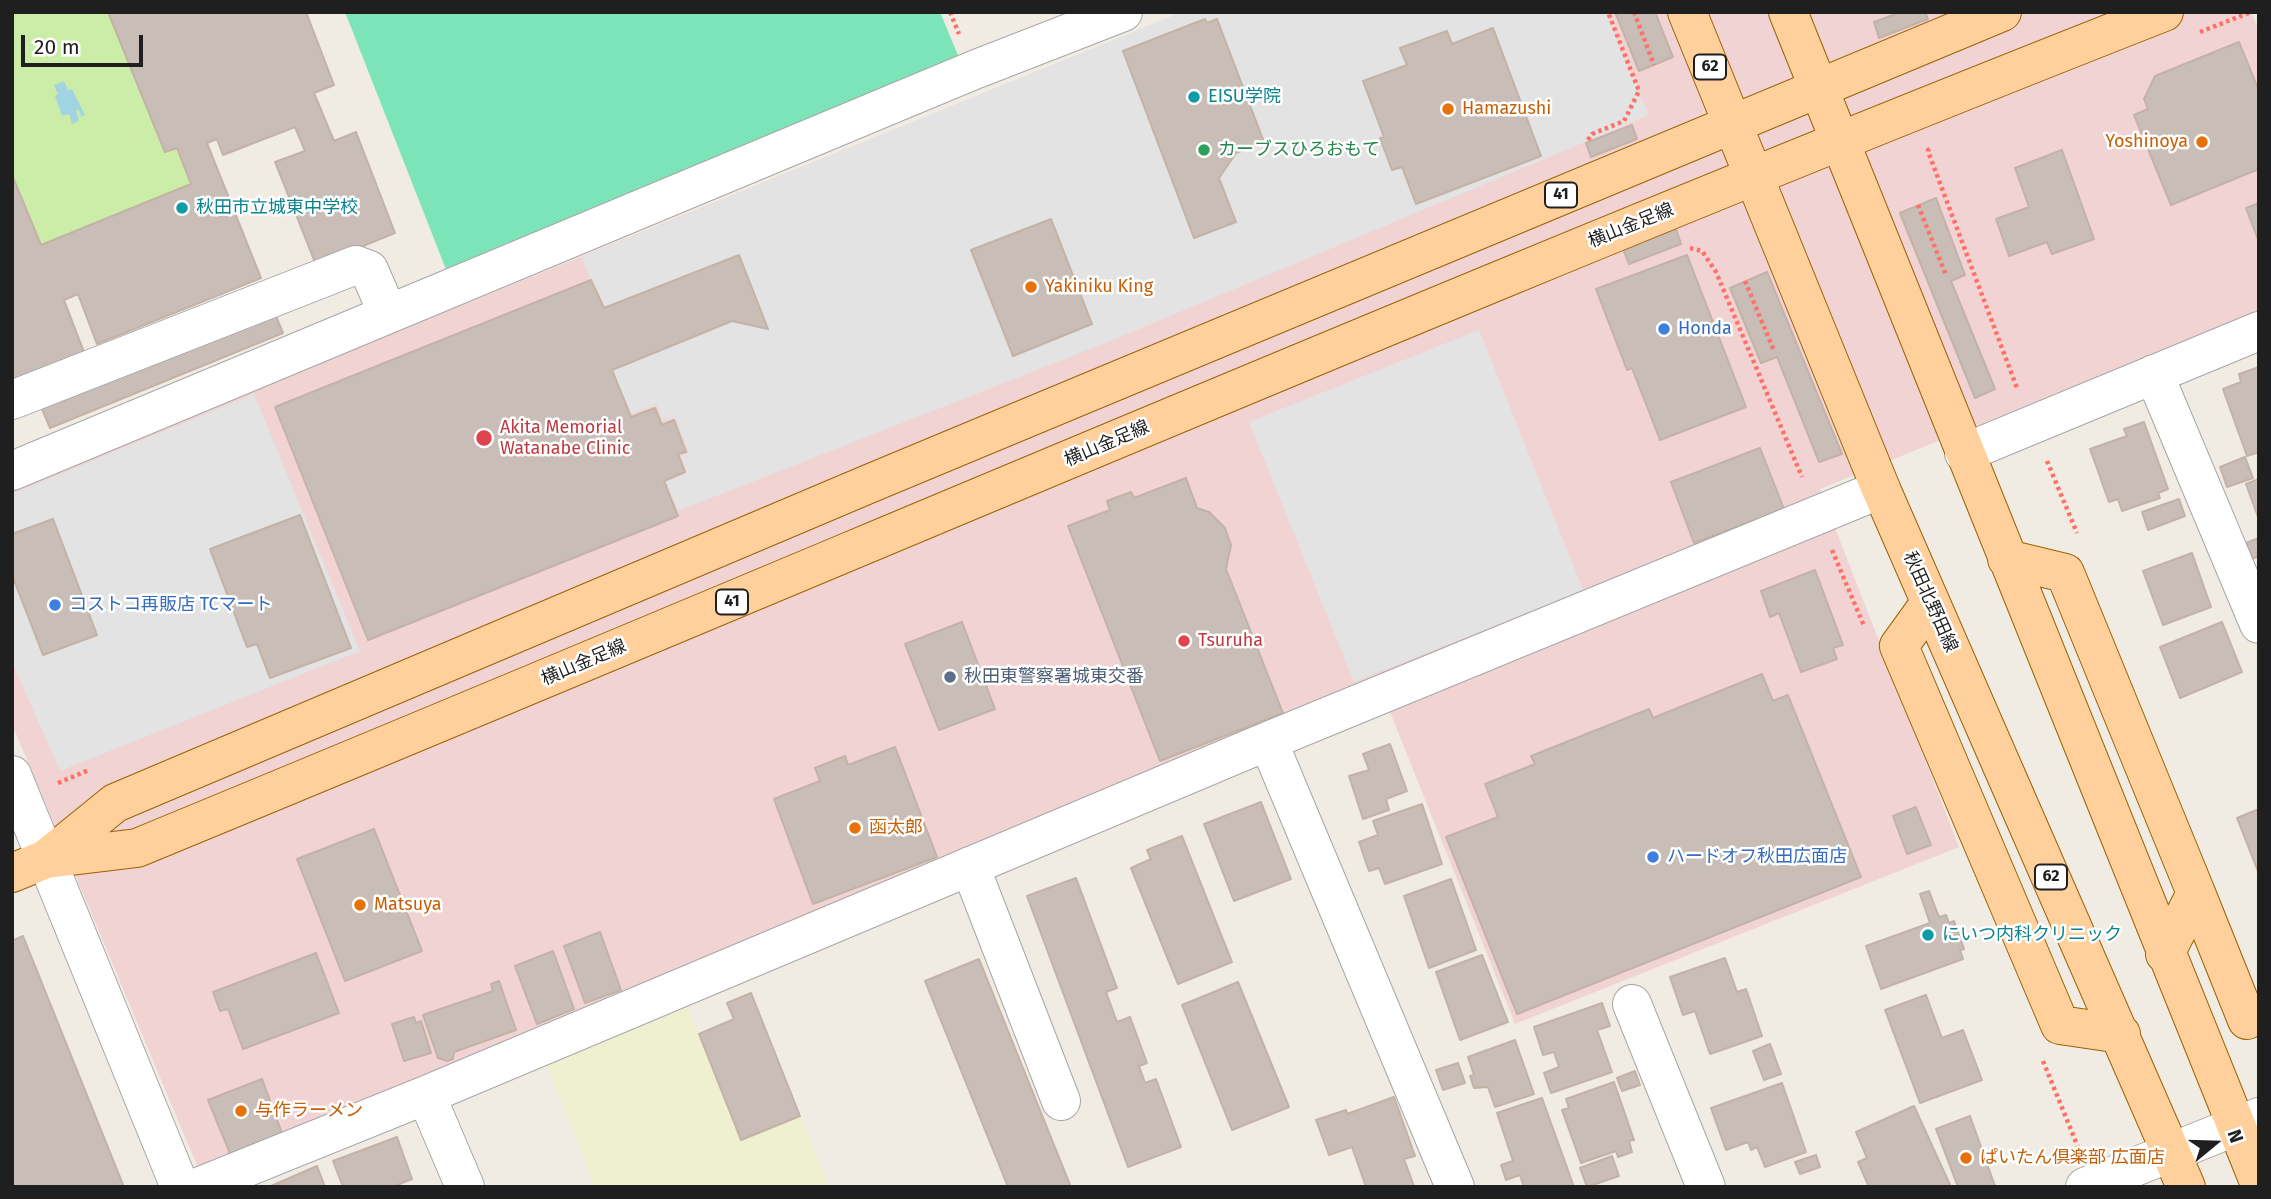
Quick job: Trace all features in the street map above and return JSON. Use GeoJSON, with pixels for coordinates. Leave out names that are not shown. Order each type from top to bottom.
{"type":"FeatureCollection","features":[{"type":"Feature","properties":{"kind":"main road","name":"秋田北野田線"},"geometry":{"type":"LineString","coordinates":[[1687,12],[1881,489],[2186,1187]]}},
{"type":"Feature","properties":{"kind":"main road"},"geometry":{"type":"LineString","coordinates":[[1788,12],[2165,954],[2247,1121],[2259,1182]]}},
{"type":"Feature","properties":{"kind":"main road","name":"41"},"geometry":{"type":"LineString","coordinates":[[29,866],[115,803],[871,483],[1733,122],[2003,12]]}},
{"type":"Feature","properties":{"kind":"main road","name":"横山金足線"},"geometry":{"type":"LineString","coordinates":[[29,866],[136,848],[1410,316],[1840,139],[2164,12]]}},
{"type":"Feature","properties":{"kind":"main road"},"geometry":{"type":"LineString","coordinates":[[871,483],[893,534]]}},
{"type":"Feature","properties":{"kind":"main road"},"geometry":{"type":"LineString","coordinates":[[2007,559],[2064,573],[2247,1020]]}},
{"type":"Feature","properties":{"kind":"main road"},"geometry":{"type":"LineString","coordinates":[[1930,603],[1899,646],[2060,1025],[2121,1034]]}},
{"type":"Feature","properties":{"kind":"main road"},"geometry":{"type":"LineString","coordinates":[[2165,954],[2196,893]]}},
{"type":"Feature","properties":{"kind":"street"},"geometry":{"type":"LineString","coordinates":[[12,471],[974,70],[1123,12]]}},
{"type":"Feature","properties":{"kind":"street"},"geometry":{"type":"LineString","coordinates":[[12,400],[356,265],[369,270],[388,314]]}},
{"type":"Feature","properties":{"kind":"street"},"geometry":{"type":"LineString","coordinates":[[1964,453],[2259,331]]}},
{"type":"Feature","properties":{"kind":"street"},"geometry":{"type":"LineString","coordinates":[[2154,374],[2259,624]]}},
{"type":"Feature","properties":{"kind":"street"},"geometry":{"type":"LineString","coordinates":[[198,1187],[426,1095],[1268,741],[1881,489]]}},
{"type":"Feature","properties":{"kind":"street"},"geometry":{"type":"LineString","coordinates":[[1268,741],[1455,1187]]}},
{"type":"Feature","properties":{"kind":"street"},"geometry":{"type":"LineString","coordinates":[[12,775],[29,866],[180,1187]]}},
{"type":"Feature","properties":{"kind":"street"},"geometry":{"type":"LineString","coordinates":[[970,866],[1060,1101]]}},
{"type":"Feature","properties":{"kind":"street"},"geometry":{"type":"LineString","coordinates":[[1632,1004],[1706,1187]]}},
{"type":"Feature","properties":{"kind":"street"},"geometry":{"type":"LineString","coordinates":[[426,1095],[465,1187]]}},
{"type":"Feature","properties":{"kind":"street"},"geometry":{"type":"LineString","coordinates":[[2089,1185],[2247,1121]]}},
{"type":"Feature","properties":{"kind":"path"},"geometry":{"type":"LineString","coordinates":[[1634,12],[1654,65]]}},
{"type":"Feature","properties":{"kind":"path"},"geometry":{"type":"LineString","coordinates":[[1918,205],[1945,275]]}},
{"type":"Feature","properties":{"kind":"path"},"geometry":{"type":"LineString","coordinates":[[1679,252],[1692,248],[1702,251],[1716,272],[1866,631]]}},
{"type":"Feature","properties":{"kind":"path"},"geometry":{"type":"LineString","coordinates":[[1745,281],[1774,351]]}},
{"type":"Feature","properties":{"kind":"path"},"geometry":{"type":"LineString","coordinates":[[2040,1055],[2089,1185]]}},
{"type":"Feature","properties":{"kind":"shaded area"},"geometry":{"type":"Polygon","coordinates":[[[1182,12],[1605,12],[1649,115],[1108,342],[678,511],[666,482],[687,473],[681,456],[689,453],[675,417],[663,421],[656,404],[632,414],[611,370],[732,321],[768,328],[738,255],[603,310],[582,257],[1182,12]],[[1205,19],[1123,52],[1195,238],[1219,178],[1236,153],[1264,142],[1217,19],[1207,23],[1205,19]],[[1492,28],[1452,44],[1446,31],[1401,48],[1407,65],[1363,81],[1384,137],[1380,139],[1392,169],[1402,167],[1416,204],[1541,156],[1492,28]],[[1051,219],[971,251],[1013,356],[1092,324],[1051,219]]]}},
{"type":"Feature","properties":{"kind":"shaded area"},"geometry":{"type":"Polygon","coordinates":[[[1183,12],[2251,12],[2259,31],[2259,311],[1820,489],[1959,847],[1515,1024],[1390,712],[1304,742],[206,1187],[12,724],[12,488],[1183,12]]]}},
{"type":"Feature","properties":{"kind":"shaded area"},"geometry":{"type":"Polygon","coordinates":[[[1479,330],[1583,590],[1354,682],[1249,422],[1479,330]]]}},
{"type":"Feature","properties":{"kind":"shaded area"},"geometry":{"type":"Polygon","coordinates":[[[254,394],[360,651],[60,771],[12,662],[12,575],[43,655],[97,634],[53,519],[12,534],[12,494],[254,394]],[[300,515],[210,549],[247,647],[257,644],[270,678],[351,648],[300,515]]]}},
{"type":"Feature","properties":{"kind":"green space"},"geometry":{"type":"Polygon","coordinates":[[[108,12],[165,152],[177,148],[191,184],[41,245],[12,175],[12,14],[108,12]]]}},
{"type":"Feature","properties":{"kind":"green space"},"geometry":{"type":"Polygon","coordinates":[[[345,12],[940,12],[962,65],[449,277],[345,12]]]}},
{"type":"Feature","properties":{"kind":"green space"},"geometry":{"type":"Polygon","coordinates":[[[685,1002],[741,1139],[800,1116],[829,1187],[595,1187],[546,1063],[685,1002]]]}},
{"type":"Feature","properties":{"kind":"water"},"geometry":{"type":"Polygon","coordinates":[[[64,81],[68,90],[72,89],[85,115],[81,117],[79,110],[76,111],[79,121],[72,124],[69,114],[62,116],[55,96],[58,94],[54,85],[64,81]]]}},
{"type":"Feature","properties":{"kind":"building","name":"秋田市立城東中学校"},"geometry":{"type":"Polygon","coordinates":[[[108,12],[306,12],[334,85],[314,93],[334,141],[356,132],[395,233],[316,265],[275,162],[305,151],[295,127],[223,155],[217,139],[207,143],[261,278],[97,344],[78,294],[64,300],[84,352],[12,389],[12,175],[41,245],[191,184],[177,148],[165,152],[108,12]]]}},
{"type":"Feature","properties":{"kind":"building"},"geometry":{"type":"Polygon","coordinates":[[[1615,12],[1655,12],[1673,57],[1639,71],[1615,12]]]}},
{"type":"Feature","properties":{"kind":"building"},"geometry":{"type":"Polygon","coordinates":[[[1901,12],[1925,12],[1928,19],[1879,38],[1874,22],[1901,12]]]}},
{"type":"Feature","properties":{"kind":"building","name":"EISU学院"},"geometry":{"type":"Polygon","coordinates":[[[1205,19],[1207,23],[1217,19],[1264,142],[1236,153],[1219,178],[1236,222],[1194,238],[1123,51],[1205,19]]]}},
{"type":"Feature","properties":{"kind":"building","name":"Hamazushi"},"geometry":{"type":"Polygon","coordinates":[[[1493,28],[1541,156],[1416,204],[1402,167],[1392,170],[1380,138],[1384,137],[1363,81],[1407,65],[1400,48],[1447,31],[1452,44],[1493,28]]]}},
{"type":"Feature","properties":{"kind":"building","name":"Yoshinoya"},"geometry":{"type":"Polygon","coordinates":[[[2239,42],[2259,91],[2259,169],[2171,205],[2134,115],[2148,109],[2144,99],[2155,76],[2239,42]]]}},
{"type":"Feature","properties":{"kind":"building"},"geometry":{"type":"Polygon","coordinates":[[[1632,125],[1637,139],[1591,157],[1586,143],[1632,125]]]}},
{"type":"Feature","properties":{"kind":"building"},"geometry":{"type":"Polygon","coordinates":[[[2062,150],[2094,239],[2052,254],[2047,242],[2009,256],[1996,219],[2029,207],[2015,168],[2062,150]]]}},
{"type":"Feature","properties":{"kind":"building"},"geometry":{"type":"Polygon","coordinates":[[[1936,198],[1965,275],[1951,281],[1995,389],[1975,398],[1900,213],[1936,198]]]}},
{"type":"Feature","properties":{"kind":"building"},"geometry":{"type":"Polygon","coordinates":[[[2259,203],[2259,242],[2246,208],[2259,203]]]}},
{"type":"Feature","properties":{"kind":"building"},"geometry":{"type":"Polygon","coordinates":[[[1051,219],[1092,324],[1013,356],[971,250],[1051,219]]]}},
{"type":"Feature","properties":{"kind":"building"},"geometry":{"type":"Polygon","coordinates":[[[1676,229],[1681,244],[1629,264],[1623,249],[1676,229]]]}},
{"type":"Feature","properties":{"kind":"building","name":"Akita Memorial Watanabe Clinic"},"geometry":{"type":"Polygon","coordinates":[[[739,255],[768,329],[732,321],[612,370],[631,417],[655,408],[662,425],[674,420],[686,452],[678,454],[685,472],[664,481],[678,516],[368,640],[275,407],[591,280],[604,308],[739,255]]]}},
{"type":"Feature","properties":{"kind":"building","name":"Honda"},"geometry":{"type":"Polygon","coordinates":[[[1687,255],[1746,407],[1660,440],[1632,368],[1627,370],[1596,289],[1687,255]]]}},
{"type":"Feature","properties":{"kind":"building"},"geometry":{"type":"Polygon","coordinates":[[[1767,272],[1842,454],[1819,462],[1777,357],[1761,363],[1730,288],[1767,272]]]}},
{"type":"Feature","properties":{"kind":"building"},"geometry":{"type":"Polygon","coordinates":[[[273,309],[283,333],[50,428],[40,404],[273,309]]]}},
{"type":"Feature","properties":{"kind":"building"},"geometry":{"type":"Polygon","coordinates":[[[2259,367],[2259,452],[2247,456],[2223,389],[2241,382],[2239,374],[2259,367]]]}},
{"type":"Feature","properties":{"kind":"building"},"geometry":{"type":"Polygon","coordinates":[[[2144,422],[2168,489],[2158,493],[2160,498],[2122,511],[2118,499],[2109,502],[2090,449],[2127,436],[2124,429],[2144,422]]]}},
{"type":"Feature","properties":{"kind":"building"},"geometry":{"type":"Polygon","coordinates":[[[1760,448],[1784,509],[1694,543],[1671,482],[1760,448]]]}},
{"type":"Feature","properties":{"kind":"building"},"geometry":{"type":"Polygon","coordinates":[[[2245,457],[2253,478],[2227,487],[2220,467],[2245,457]]]}},
{"type":"Feature","properties":{"kind":"building","name":"Tsuruha"},"geometry":{"type":"Polygon","coordinates":[[[1186,478],[1197,508],[1209,512],[1225,528],[1231,545],[1226,569],[1283,713],[1160,761],[1068,526],[1110,510],[1107,501],[1131,492],[1134,498],[1186,478]]]}},
{"type":"Feature","properties":{"kind":"building"},"geometry":{"type":"Polygon","coordinates":[[[2259,479],[2259,517],[2258,517],[2246,484],[2259,479]]]}},
{"type":"Feature","properties":{"kind":"building"},"geometry":{"type":"Polygon","coordinates":[[[2179,499],[2185,516],[2148,530],[2142,512],[2179,499]]]}},
{"type":"Feature","properties":{"kind":"building"},"geometry":{"type":"Polygon","coordinates":[[[300,515],[351,648],[270,678],[257,644],[247,647],[210,549],[300,515]]]}},
{"type":"Feature","properties":{"kind":"building","name":"コストコ再販店 TCマート"},"geometry":{"type":"Polygon","coordinates":[[[53,519],[97,635],[43,655],[12,575],[12,534],[53,519]]]}},
{"type":"Feature","properties":{"kind":"building"},"geometry":{"type":"Polygon","coordinates":[[[2259,538],[2259,556],[2252,559],[2246,543],[2259,538]]]}},
{"type":"Feature","properties":{"kind":"building"},"geometry":{"type":"Polygon","coordinates":[[[2192,553],[2211,607],[2163,625],[2143,571],[2192,553]]]}},
{"type":"Feature","properties":{"kind":"building"},"geometry":{"type":"Polygon","coordinates":[[[1815,570],[1843,645],[1833,648],[1837,659],[1801,672],[1779,613],[1770,617],[1761,591],[1815,570]]]}},
{"type":"Feature","properties":{"kind":"building","name":"秋田東警察署城東交番"},"geometry":{"type":"Polygon","coordinates":[[[962,622],[995,709],[939,730],[905,644],[962,622]]]}},
{"type":"Feature","properties":{"kind":"building"},"geometry":{"type":"Polygon","coordinates":[[[2222,622],[2242,672],[2180,698],[2160,647],[2222,622]]]}},
{"type":"Feature","properties":{"kind":"building","name":"ハードオフ秋田広面店"},"geometry":{"type":"Polygon","coordinates":[[[1762,674],[1773,701],[1788,695],[1861,877],[1517,1014],[1446,837],[1498,817],[1485,784],[1535,764],[1531,756],[1649,709],[1653,718],[1762,674]]]}},
{"type":"Feature","properties":{"kind":"building"},"geometry":{"type":"Polygon","coordinates":[[[1390,744],[1407,791],[1386,799],[1389,810],[1363,819],[1349,776],[1369,770],[1363,754],[1390,744]]]}},
{"type":"Feature","properties":{"kind":"building","name":"函太郎"},"geometry":{"type":"Polygon","coordinates":[[[895,747],[937,857],[813,904],[774,799],[820,781],[815,768],[845,756],[848,765],[895,747]]]}},
{"type":"Feature","properties":{"kind":"building"},"geometry":{"type":"Polygon","coordinates":[[[1261,802],[1291,879],[1234,901],[1204,824],[1261,802]]]}},
{"type":"Feature","properties":{"kind":"building"},"geometry":{"type":"Polygon","coordinates":[[[1422,804],[1442,864],[1385,884],[1379,868],[1369,871],[1359,842],[1378,835],[1373,821],[1422,804]]]}},
{"type":"Feature","properties":{"kind":"building"},"geometry":{"type":"Polygon","coordinates":[[[1916,807],[1931,845],[1907,854],[1893,816],[1916,807]]]}},
{"type":"Feature","properties":{"kind":"building"},"geometry":{"type":"Polygon","coordinates":[[[2259,809],[2259,874],[2237,818],[2259,809]]]}},
{"type":"Feature","properties":{"kind":"building","name":"Matsuya"},"geometry":{"type":"Polygon","coordinates":[[[374,829],[422,951],[345,981],[297,859],[374,829]]]}},
{"type":"Feature","properties":{"kind":"building"},"geometry":{"type":"Polygon","coordinates":[[[1182,836],[1232,962],[1178,984],[1131,868],[1151,859],[1147,850],[1182,836]]]}},
{"type":"Feature","properties":{"kind":"building"},"geometry":{"type":"Polygon","coordinates":[[[1076,878],[1117,988],[1106,992],[1117,1022],[1130,1017],[1147,1063],[1139,1066],[1145,1083],[1156,1079],[1181,1147],[1128,1167],[1027,896],[1076,878]]]}},
{"type":"Feature","properties":{"kind":"building"},"geometry":{"type":"Polygon","coordinates":[[[1451,879],[1476,950],[1429,968],[1404,896],[1451,879]]]}},
{"type":"Feature","properties":{"kind":"building","name":"にいつ内科クリニック"},"geometry":{"type":"Polygon","coordinates":[[[1929,891],[1939,917],[1946,915],[1949,923],[1954,921],[1964,949],[1960,950],[1963,959],[1881,989],[1866,946],[1930,923],[1920,894],[1929,891]]]}},
{"type":"Feature","properties":{"kind":"building"},"geometry":{"type":"Polygon","coordinates":[[[600,932],[621,990],[585,1003],[564,946],[600,932]]]}},
{"type":"Feature","properties":{"kind":"building"},"geometry":{"type":"Polygon","coordinates":[[[23,936],[124,1187],[12,1187],[12,941],[23,936]]]}},
{"type":"Feature","properties":{"kind":"building"},"geometry":{"type":"Polygon","coordinates":[[[553,951],[574,1009],[537,1024],[515,966],[553,951]]]}},
{"type":"Feature","properties":{"kind":"building"},"geometry":{"type":"Polygon","coordinates":[[[316,953],[339,1013],[243,1049],[228,1009],[220,1011],[213,992],[316,953]]]}},
{"type":"Feature","properties":{"kind":"building"},"geometry":{"type":"Polygon","coordinates":[[[1482,955],[1508,1022],[1460,1040],[1436,972],[1482,955]]]}},
{"type":"Feature","properties":{"kind":"building"},"geometry":{"type":"Polygon","coordinates":[[[1725,958],[1737,992],[1746,989],[1762,1036],[1710,1054],[1695,1011],[1683,1015],[1670,977],[1725,958]]]}},
{"type":"Feature","properties":{"kind":"building"},"geometry":{"type":"Polygon","coordinates":[[[979,959],[1071,1187],[1008,1187],[925,981],[979,959]]]}},
{"type":"Feature","properties":{"kind":"building"},"geometry":{"type":"Polygon","coordinates":[[[499,981],[516,1030],[454,1052],[453,1059],[447,1061],[438,1058],[423,1015],[493,991],[491,984],[499,981]]]}},
{"type":"Feature","properties":{"kind":"building"},"geometry":{"type":"Polygon","coordinates":[[[1238,982],[1289,1107],[1232,1130],[1182,1005],[1238,982]]]}},
{"type":"Feature","properties":{"kind":"building"},"geometry":{"type":"Polygon","coordinates":[[[751,993],[800,1116],[741,1140],[699,1034],[734,1019],[727,1003],[751,993]]]}},
{"type":"Feature","properties":{"kind":"building"},"geometry":{"type":"Polygon","coordinates":[[[1926,995],[1942,1038],[1963,1030],[1982,1080],[1920,1103],[1885,1010],[1926,995]]]}},
{"type":"Feature","properties":{"kind":"building"},"geometry":{"type":"Polygon","coordinates":[[[1602,1003],[1610,1026],[1597,1030],[1612,1072],[1551,1093],[1544,1073],[1559,1067],[1554,1052],[1543,1055],[1534,1027],[1602,1003]]]}},
{"type":"Feature","properties":{"kind":"building"},"geometry":{"type":"Polygon","coordinates":[[[414,1017],[416,1023],[421,1021],[431,1053],[404,1061],[392,1024],[414,1017]]]}},
{"type":"Feature","properties":{"kind":"building"},"geometry":{"type":"Polygon","coordinates":[[[1515,1040],[1534,1094],[1495,1107],[1488,1087],[1474,1088],[1470,1076],[1474,1075],[1468,1057],[1515,1040]]]}},
{"type":"Feature","properties":{"kind":"building"},"geometry":{"type":"Polygon","coordinates":[[[1770,1044],[1781,1074],[1764,1080],[1753,1051],[1770,1044]]]}},
{"type":"Feature","properties":{"kind":"building"},"geometry":{"type":"Polygon","coordinates":[[[1458,1063],[1465,1083],[1443,1090],[1436,1070],[1458,1063]]]}},
{"type":"Feature","properties":{"kind":"building"},"geometry":{"type":"Polygon","coordinates":[[[1635,1071],[1640,1085],[1622,1091],[1617,1078],[1635,1071]]]}},
{"type":"Feature","properties":{"kind":"building"},"geometry":{"type":"Polygon","coordinates":[[[262,1079],[283,1136],[231,1156],[208,1100],[262,1079]]]}},
{"type":"Feature","properties":{"kind":"building"},"geometry":{"type":"Polygon","coordinates":[[[1614,1082],[1634,1140],[1629,1141],[1632,1152],[1618,1157],[1616,1151],[1581,1163],[1562,1110],[1569,1108],[1566,1099],[1614,1082]]]}},
{"type":"Feature","properties":{"kind":"building"},"geometry":{"type":"Polygon","coordinates":[[[1782,1083],[1806,1152],[1765,1167],[1757,1147],[1751,1150],[1748,1142],[1726,1150],[1711,1108],[1782,1083]]]}},
{"type":"Feature","properties":{"kind":"building"},"geometry":{"type":"Polygon","coordinates":[[[1394,1097],[1415,1156],[1404,1159],[1414,1186],[1366,1187],[1352,1147],[1329,1155],[1316,1120],[1346,1110],[1347,1114],[1394,1097]]]}},
{"type":"Feature","properties":{"kind":"building"},"geometry":{"type":"Polygon","coordinates":[[[1542,1098],[1574,1187],[1524,1187],[1520,1175],[1506,1180],[1501,1165],[1513,1161],[1497,1113],[1542,1098]]]}},
{"type":"Feature","properties":{"kind":"building"},"geometry":{"type":"Polygon","coordinates":[[[1914,1106],[1951,1187],[1869,1187],[1858,1162],[1867,1158],[1856,1132],[1914,1106]]]}},
{"type":"Feature","properties":{"kind":"building","name":"ぱいたん倶楽部 広面店"},"geometry":{"type":"Polygon","coordinates":[[[1970,1116],[1994,1187],[1958,1187],[1936,1129],[1970,1116]]]}},
{"type":"Feature","properties":{"kind":"building"},"geometry":{"type":"Polygon","coordinates":[[[397,1137],[412,1179],[392,1187],[343,1187],[333,1161],[397,1137]]]}},
{"type":"Feature","properties":{"kind":"building"},"geometry":{"type":"Polygon","coordinates":[[[1816,1155],[1820,1167],[1800,1174],[1795,1162],[1816,1155]]]}},
{"type":"Feature","properties":{"kind":"building"},"geometry":{"type":"Polygon","coordinates":[[[1612,1156],[1619,1176],[1587,1187],[1580,1168],[1612,1156]]]}},
{"type":"Feature","properties":{"kind":"building"},"geometry":{"type":"Polygon","coordinates":[[[317,1166],[325,1187],[271,1187],[271,1186],[317,1166]]]}},
{"type":"Feature","properties":{"kind":"place","name":"EISU学院"},"geometry":{"type":"Point","coordinates":[1194,97]}},
{"type":"Feature","properties":{"kind":"place","name":"Hamazushi"},"geometry":{"type":"Point","coordinates":[1448,109]}},
{"type":"Feature","properties":{"kind":"place","name":"Yoshinoya"},"geometry":{"type":"Point","coordinates":[2202,142]}},
{"type":"Feature","properties":{"kind":"place","name":"カーブスひろおもて"},"geometry":{"type":"Point","coordinates":[1204,150]}},
{"type":"Feature","properties":{"kind":"place","name":"秋田市立城東中学校"},"geometry":{"type":"Point","coordinates":[182,208]}},
{"type":"Feature","properties":{"kind":"place","name":"Yakiniku King"},"geometry":{"type":"Point","coordinates":[1031,287]}},
{"type":"Feature","properties":{"kind":"place","name":"Honda"},"geometry":{"type":"Point","coordinates":[1664,329]}},
{"type":"Feature","properties":{"kind":"place","name":"Akita Memorial Watanabe Clinic"},"geometry":{"type":"Point","coordinates":[484,438]}},
{"type":"Feature","properties":{"kind":"place","name":"コストコ再販店 TCマート"},"geometry":{"type":"Point","coordinates":[55,605]}},
{"type":"Feature","properties":{"kind":"place","name":"Tsuruha"},"geometry":{"type":"Point","coordinates":[1184,641]}},
{"type":"Feature","properties":{"kind":"place","name":"秋田東警察署城東交番"},"geometry":{"type":"Point","coordinates":[950,677]}},
{"type":"Feature","properties":{"kind":"place","name":"函太郎"},"geometry":{"type":"Point","coordinates":[855,828]}},
{"type":"Feature","properties":{"kind":"place","name":"ハードオフ秋田広面店"},"geometry":{"type":"Point","coordinates":[1653,857]}},
{"type":"Feature","properties":{"kind":"place","name":"Matsuya"},"geometry":{"type":"Point","coordinates":[360,905]}},
{"type":"Feature","properties":{"kind":"place","name":"にいつ内科クリニック"},"geometry":{"type":"Point","coordinates":[1928,935]}},
{"type":"Feature","properties":{"kind":"place","name":"与作ラーメン"},"geometry":{"type":"Point","coordinates":[241,1111]}},
{"type":"Feature","properties":{"kind":"place","name":"ぱいたん倶楽部 広面店"},"geometry":{"type":"Point","coordinates":[1966,1158]}}]}
